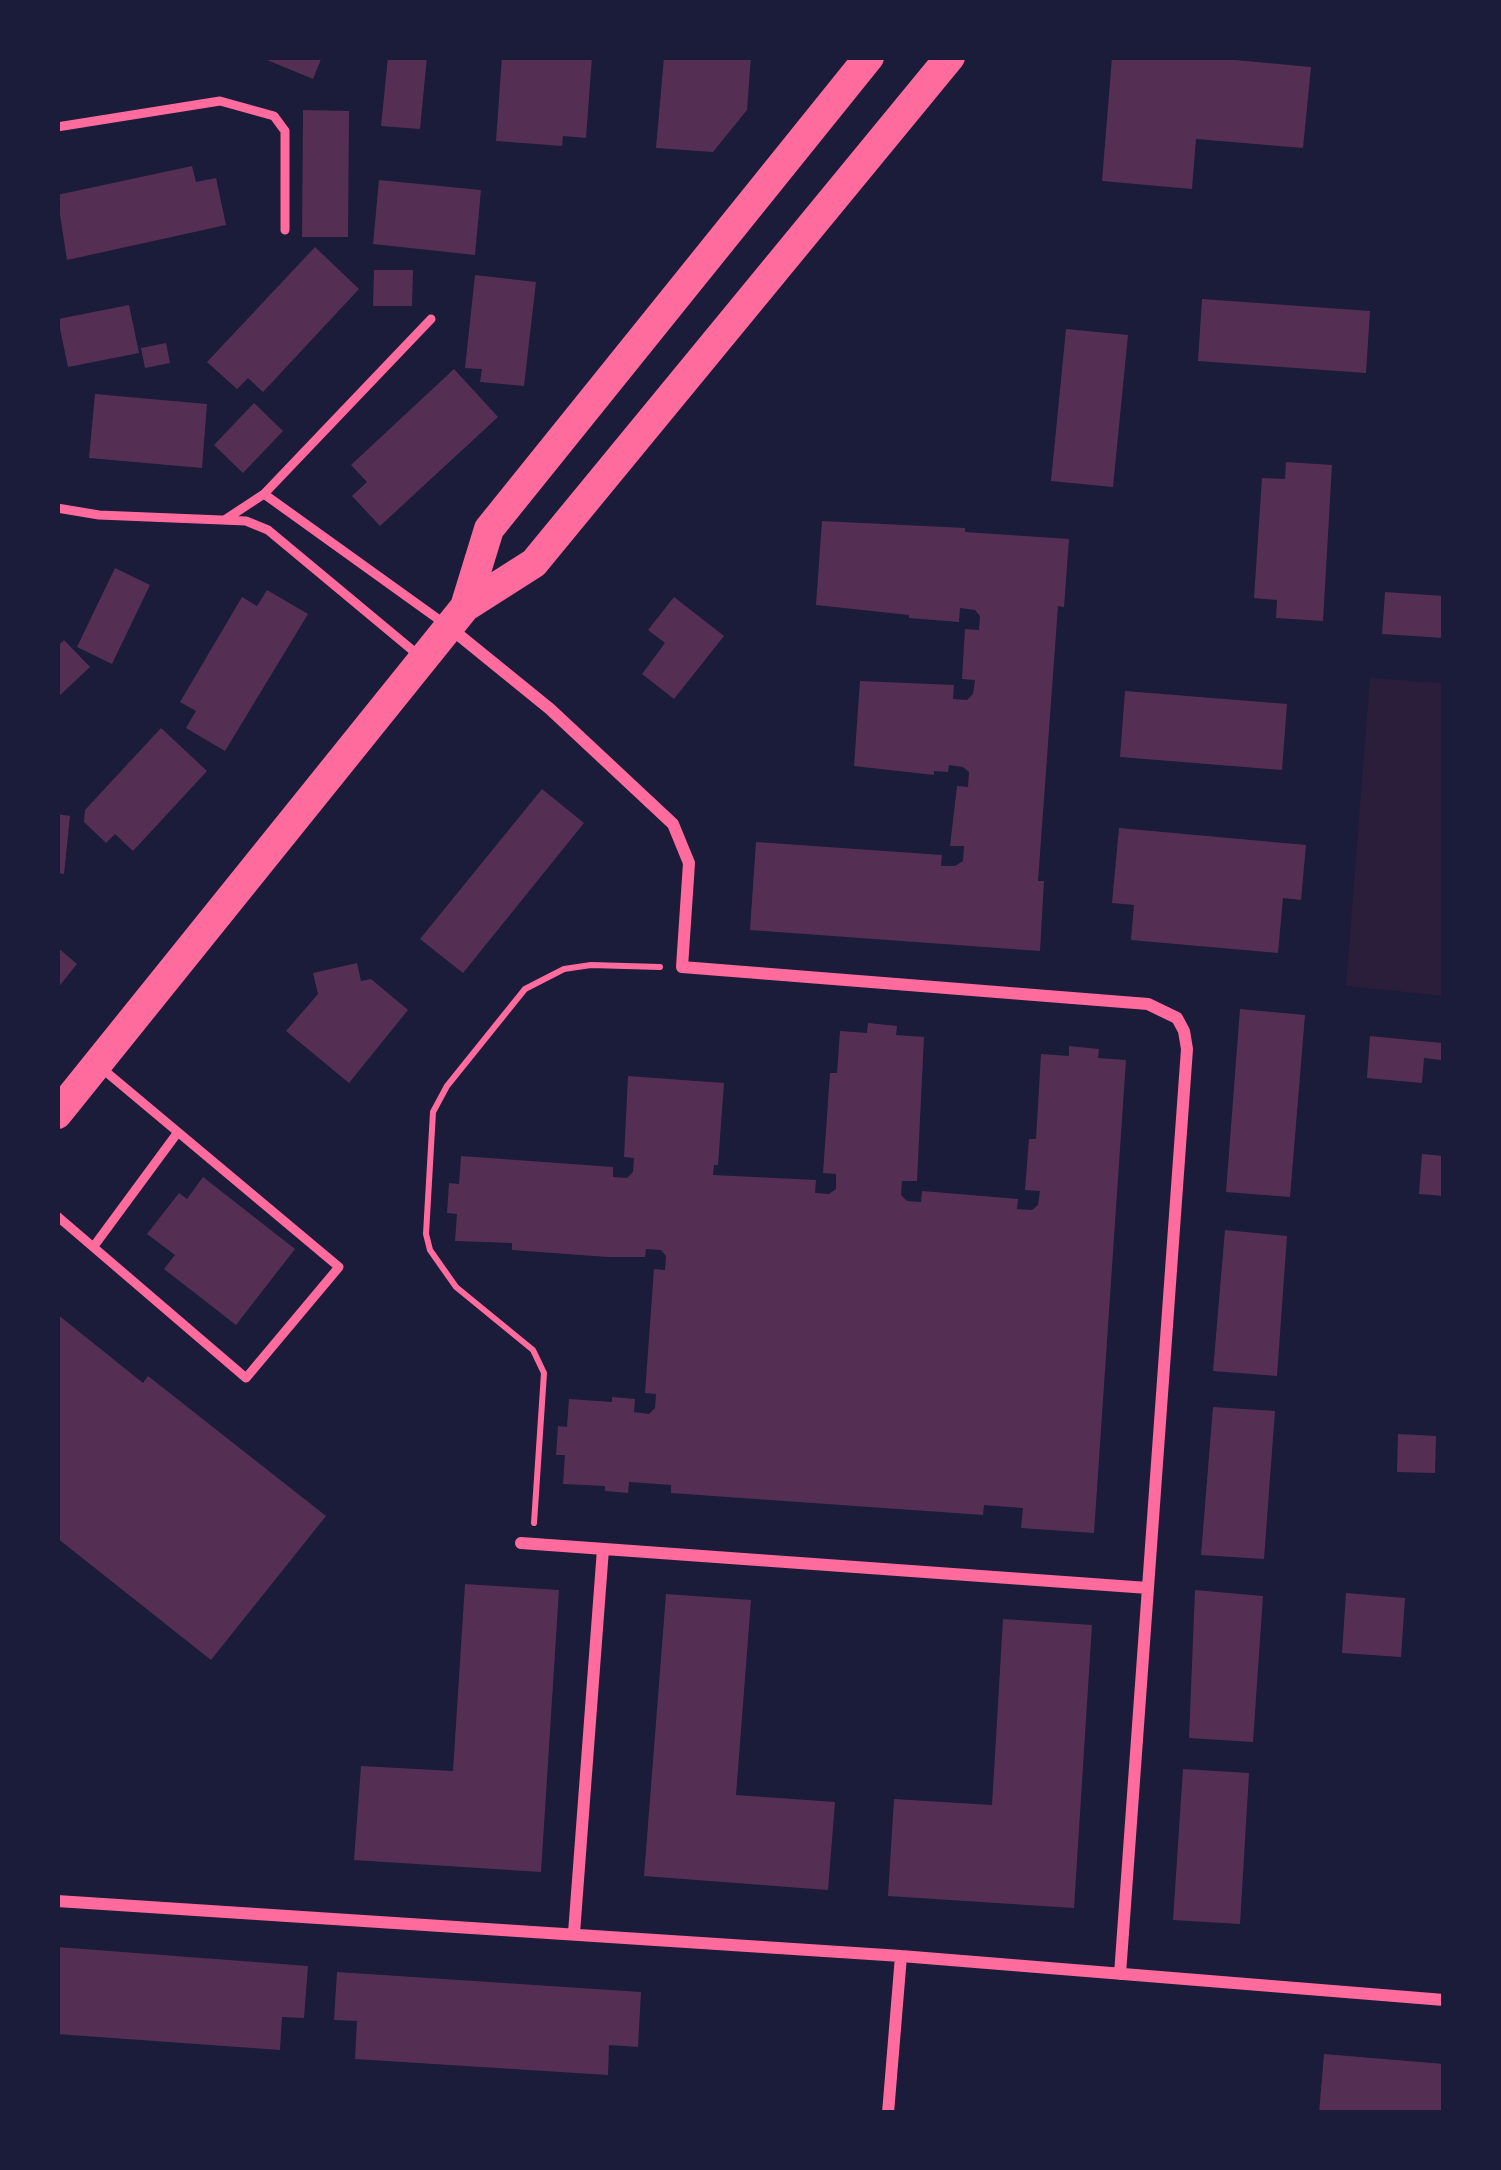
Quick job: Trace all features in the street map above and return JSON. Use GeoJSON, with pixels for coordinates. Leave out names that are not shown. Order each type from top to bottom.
{"type":"FeatureCollection","features":[{"type":"Feature","properties":{"kind":"main road"},"geometry":{"type":"LineString","coordinates":[[457,617],[489,529],[869,57]]}},
{"type":"Feature","properties":{"kind":"main road"},"geometry":{"type":"LineString","coordinates":[[57,1114],[457,617],[534,563],[950,57]]}},
{"type":"Feature","properties":{"kind":"street"},"geometry":{"type":"LineString","coordinates":[[457,617],[674,824],[689,862],[682,967],[1148,1004],[1177,1018],[1187,1049],[1120,1974]]}},
{"type":"Feature","properties":{"kind":"street"},"geometry":{"type":"LineString","coordinates":[[527,1544],[1148,1588]]}},
{"type":"Feature","properties":{"kind":"street"},"geometry":{"type":"LineString","coordinates":[[574,1933],[603,1549]]}},
{"type":"Feature","properties":{"kind":"street"},"geometry":{"type":"LineString","coordinates":[[57,1900],[901,1956],[1444,2000]]}},
{"type":"Feature","properties":{"kind":"street"},"geometry":{"type":"LineString","coordinates":[[888,2113],[901,1956]]}},
{"type":"Feature","properties":{"kind":"lane"},"geometry":{"type":"LineString","coordinates":[[57,127],[220,101],[274,116],[285,131],[286,230]]}},
{"type":"Feature","properties":{"kind":"lane"},"geometry":{"type":"LineString","coordinates":[[226,519],[264,494],[431,319]]}},
{"type":"Feature","properties":{"kind":"lane"},"geometry":{"type":"LineString","coordinates":[[264,494],[457,617]]}},
{"type":"Feature","properties":{"kind":"lane"},"geometry":{"type":"LineString","coordinates":[[57,508],[246,521],[268,530],[423,659]]}},
{"type":"Feature","properties":{"kind":"lane"},"geometry":{"type":"LineString","coordinates":[[57,1216],[246,1378],[339,1267],[95,1063]]}},
{"type":"Feature","properties":{"kind":"lane"},"geometry":{"type":"LineString","coordinates":[[94,1246],[178,1132]]}},
{"type":"Feature","properties":{"kind":"path"},"geometry":{"type":"LineString","coordinates":[[527,1544],[544,1373],[533,1351],[456,1287],[430,1250],[425,1234],[433,1112],[447,1086],[525,989],[545,977],[591,965],[682,967]]}},
{"type":"Feature","properties":{"kind":"shaded area"},"geometry":{"type":"Polygon","coordinates":[[[1370,678],[1444,683],[1444,996],[1346,986],[1370,678]]]}},
{"type":"Feature","properties":{"kind":"building"},"geometry":{"type":"Polygon","coordinates":[[[260,57],[322,57],[313,79],[260,57]]]}},
{"type":"Feature","properties":{"kind":"building"},"geometry":{"type":"Polygon","coordinates":[[[388,57],[427,57],[420,129],[381,126],[388,57]]]}},
{"type":"Feature","properties":{"kind":"building"},"geometry":{"type":"Polygon","coordinates":[[[502,57],[592,57],[586,138],[563,136],[562,146],[496,141],[502,57]]]}},
{"type":"Feature","properties":{"kind":"building"},"geometry":{"type":"Polygon","coordinates":[[[664,57],[751,57],[747,110],[713,152],[656,148],[664,57]]]}},
{"type":"Feature","properties":{"kind":"building"},"geometry":{"type":"Polygon","coordinates":[[[1112,57],[1202,57],[1311,67],[1303,148],[1196,139],[1192,189],[1102,181],[1112,57]]]}},
{"type":"Feature","properties":{"kind":"building"},"geometry":{"type":"Polygon","coordinates":[[[303,110],[349,111],[348,237],[302,237],[303,110]]]}},
{"type":"Feature","properties":{"kind":"building"},"geometry":{"type":"Polygon","coordinates":[[[192,166],[196,182],[216,178],[226,225],[67,260],[57,195],[192,166]]]}},
{"type":"Feature","properties":{"kind":"building"},"geometry":{"type":"Polygon","coordinates":[[[379,180],[481,190],[475,255],[373,244],[379,180]]]}},
{"type":"Feature","properties":{"kind":"building"},"geometry":{"type":"Polygon","coordinates":[[[315,247],[359,289],[263,392],[248,378],[237,389],[207,362],[315,247]]]}},
{"type":"Feature","properties":{"kind":"building"},"geometry":{"type":"Polygon","coordinates":[[[374,270],[413,270],[412,306],[373,306],[374,270]]]}},
{"type":"Feature","properties":{"kind":"building"},"geometry":{"type":"Polygon","coordinates":[[[475,275],[536,282],[524,386],[480,382],[482,369],[465,368],[475,275]]]}},
{"type":"Feature","properties":{"kind":"building"},"geometry":{"type":"Polygon","coordinates":[[[1202,299],[1370,311],[1366,373],[1198,361],[1202,299]]]}},
{"type":"Feature","properties":{"kind":"building"},"geometry":{"type":"Polygon","coordinates":[[[129,305],[139,353],[68,367],[58,319],[129,305]]]}},
{"type":"Feature","properties":{"kind":"building"},"geometry":{"type":"Polygon","coordinates":[[[1066,329],[1128,335],[1113,487],[1051,481],[1066,329]]]}},
{"type":"Feature","properties":{"kind":"building"},"geometry":{"type":"Polygon","coordinates":[[[166,343],[170,363],[145,368],[141,348],[166,343]]]}},
{"type":"Feature","properties":{"kind":"building"},"geometry":{"type":"Polygon","coordinates":[[[454,369],[498,417],[380,526],[352,496],[367,482],[351,465],[454,369]]]}},
{"type":"Feature","properties":{"kind":"building"},"geometry":{"type":"Polygon","coordinates":[[[95,394],[207,404],[202,468],[89,458],[95,394]]]}},
{"type":"Feature","properties":{"kind":"building"},"geometry":{"type":"Polygon","coordinates":[[[254,403],[283,431],[243,473],[214,445],[254,403]]]}},
{"type":"Feature","properties":{"kind":"building"},"geometry":{"type":"Polygon","coordinates":[[[1286,462],[1332,465],[1323,621],[1276,618],[1277,600],[1254,598],[1262,478],[1285,479],[1286,462]]]}},
{"type":"Feature","properties":{"kind":"building"},"geometry":{"type":"Polygon","coordinates":[[[822,521],[1069,539],[1064,607],[1058,606],[1038,881],[1044,881],[1040,951],[750,930],[756,842],[942,855],[941,866],[963,861],[964,846],[950,846],[957,786],[968,787],[969,772],[949,765],[948,772],[934,771],[934,775],[854,766],[860,681],[954,685],[953,699],[967,700],[975,680],[962,679],[965,629],[979,630],[980,616],[975,610],[960,608],[959,622],[816,605],[822,521]]]}},
{"type":"Feature","properties":{"kind":"building"},"geometry":{"type":"Polygon","coordinates":[[[115,568],[150,585],[112,664],[77,647],[115,568]]]}},
{"type":"Feature","properties":{"kind":"building"},"geometry":{"type":"Polygon","coordinates":[[[267,590],[308,614],[225,751],[186,728],[196,711],[180,702],[242,597],[257,606],[267,590]]]}},
{"type":"Feature","properties":{"kind":"building"},"geometry":{"type":"Polygon","coordinates":[[[1385,592],[1444,596],[1444,638],[1382,634],[1385,592]]]}},
{"type":"Feature","properties":{"kind":"building"},"geometry":{"type":"Polygon","coordinates":[[[674,597],[724,636],[674,699],[642,674],[665,643],[648,630],[674,597]]]}},
{"type":"Feature","properties":{"kind":"building"},"geometry":{"type":"Polygon","coordinates":[[[64,640],[90,667],[57,698],[57,647],[64,640]]]}},
{"type":"Feature","properties":{"kind":"building"},"geometry":{"type":"Polygon","coordinates":[[[1125,691],[1287,704],[1282,770],[1120,757],[1125,691]]]}},
{"type":"Feature","properties":{"kind":"building"},"geometry":{"type":"Polygon","coordinates":[[[161,728],[207,771],[133,851],[115,834],[106,843],[84,822],[85,810],[161,728]]]}},
{"type":"Feature","properties":{"kind":"building"},"geometry":{"type":"Polygon","coordinates":[[[542,789],[584,823],[463,973],[420,939],[542,789]]]}},
{"type":"Feature","properties":{"kind":"building"},"geometry":{"type":"Polygon","coordinates":[[[57,814],[70,816],[64,874],[57,873],[57,814]]]}},
{"type":"Feature","properties":{"kind":"building"},"geometry":{"type":"Polygon","coordinates":[[[1119,828],[1306,845],[1301,900],[1283,898],[1278,953],[1131,940],[1134,905],[1112,903],[1119,828]]]}},
{"type":"Feature","properties":{"kind":"building"},"geometry":{"type":"Polygon","coordinates":[[[57,947],[77,964],[57,989],[57,947]]]}},
{"type":"Feature","properties":{"kind":"building"},"geometry":{"type":"Polygon","coordinates":[[[357,963],[361,981],[371,979],[408,1010],[349,1083],[286,1031],[318,994],[313,973],[357,963]]]}},
{"type":"Feature","properties":{"kind":"building"},"geometry":{"type":"Polygon","coordinates":[[[1240,1009],[1305,1015],[1290,1197],[1226,1192],[1240,1009]]]}},
{"type":"Feature","properties":{"kind":"building"},"geometry":{"type":"Polygon","coordinates":[[[868,1023],[897,1026],[896,1035],[924,1037],[917,1181],[902,1181],[901,1195],[907,1201],[921,1202],[922,1191],[1018,1199],[1017,1209],[1032,1210],[1040,1191],[1025,1190],[1029,1139],[1036,1139],[1041,1054],[1069,1056],[1069,1046],[1099,1049],[1098,1058],[1126,1060],[1094,1533],[1021,1528],[1023,1508],[984,1505],[983,1515],[671,1493],[671,1485],[629,1482],[628,1493],[605,1491],[605,1486],[563,1484],[565,1455],[556,1455],[558,1426],[567,1427],[569,1399],[635,1399],[634,1412],[649,1414],[655,1408],[656,1394],[645,1393],[654,1269],[665,1270],[666,1256],[661,1250],[646,1249],[645,1257],[608,1257],[512,1250],[512,1243],[455,1241],[457,1214],[447,1213],[449,1183],[459,1184],[461,1156],[613,1167],[613,1177],[627,1178],[633,1172],[634,1158],[624,1157],[628,1076],[724,1083],[718,1165],[713,1175],[816,1180],[815,1193],[829,1194],[836,1189],[836,1174],[823,1173],[830,1073],[837,1073],[840,1031],[867,1033],[868,1023]]]}},
{"type":"Feature","properties":{"kind":"building"},"geometry":{"type":"Polygon","coordinates":[[[1370,1036],[1442,1043],[1441,1060],[1424,1058],[1422,1083],[1367,1078],[1370,1036]]]}},
{"type":"Feature","properties":{"kind":"building"},"geometry":{"type":"Polygon","coordinates":[[[1422,1154],[1444,1156],[1444,1196],[1419,1194],[1422,1154]]]}},
{"type":"Feature","properties":{"kind":"building"},"geometry":{"type":"Polygon","coordinates":[[[203,1177],[295,1249],[236,1325],[164,1269],[175,1255],[147,1234],[179,1193],[187,1199],[203,1177]]]}},
{"type":"Feature","properties":{"kind":"building"},"geometry":{"type":"Polygon","coordinates":[[[1225,1230],[1287,1236],[1277,1376],[1213,1371],[1225,1230]]]}},
{"type":"Feature","properties":{"kind":"building"},"geometry":{"type":"Polygon","coordinates":[[[57,1314],[143,1383],[148,1376],[326,1516],[211,1660],[57,1538],[57,1314]]]}},
{"type":"Feature","properties":{"kind":"building"},"geometry":{"type":"Polygon","coordinates":[[[1213,1407],[1275,1411],[1264,1559],[1201,1555],[1213,1407]]]}},
{"type":"Feature","properties":{"kind":"building"},"geometry":{"type":"Polygon","coordinates":[[[1398,1434],[1436,1436],[1435,1473],[1397,1472],[1398,1434]]]}},
{"type":"Feature","properties":{"kind":"building"},"geometry":{"type":"Polygon","coordinates":[[[465,1584],[559,1590],[541,1872],[354,1860],[361,1766],[453,1771],[465,1584]]]}},
{"type":"Feature","properties":{"kind":"building"},"geometry":{"type":"Polygon","coordinates":[[[1195,1590],[1263,1596],[1253,1742],[1189,1738],[1195,1590]]]}},
{"type":"Feature","properties":{"kind":"building"},"geometry":{"type":"Polygon","coordinates":[[[1346,1593],[1405,1598],[1401,1657],[1342,1653],[1346,1593]]]}},
{"type":"Feature","properties":{"kind":"building"},"geometry":{"type":"Polygon","coordinates":[[[666,1594],[751,1600],[736,1795],[835,1802],[828,1890],[644,1876],[666,1594]]]}},
{"type":"Feature","properties":{"kind":"building"},"geometry":{"type":"Polygon","coordinates":[[[1003,1619],[1092,1625],[1074,1908],[888,1896],[894,1799],[992,1805],[1003,1619]]]}},
{"type":"Feature","properties":{"kind":"building"},"geometry":{"type":"Polygon","coordinates":[[[1183,1769],[1249,1773],[1240,1924],[1173,1920],[1183,1769]]]}},
{"type":"Feature","properties":{"kind":"building"},"geometry":{"type":"Polygon","coordinates":[[[57,1947],[308,1966],[304,2018],[282,2017],[280,2050],[57,2034],[57,1947]]]}},
{"type":"Feature","properties":{"kind":"building"},"geometry":{"type":"Polygon","coordinates":[[[337,1972],[641,1992],[638,2047],[609,2045],[608,2075],[355,2059],[357,2021],[334,2020],[337,1972]]]}},
{"type":"Feature","properties":{"kind":"building"},"geometry":{"type":"Polygon","coordinates":[[[1324,2054],[1444,2064],[1444,2113],[1319,2113],[1324,2054]]]}}]}
